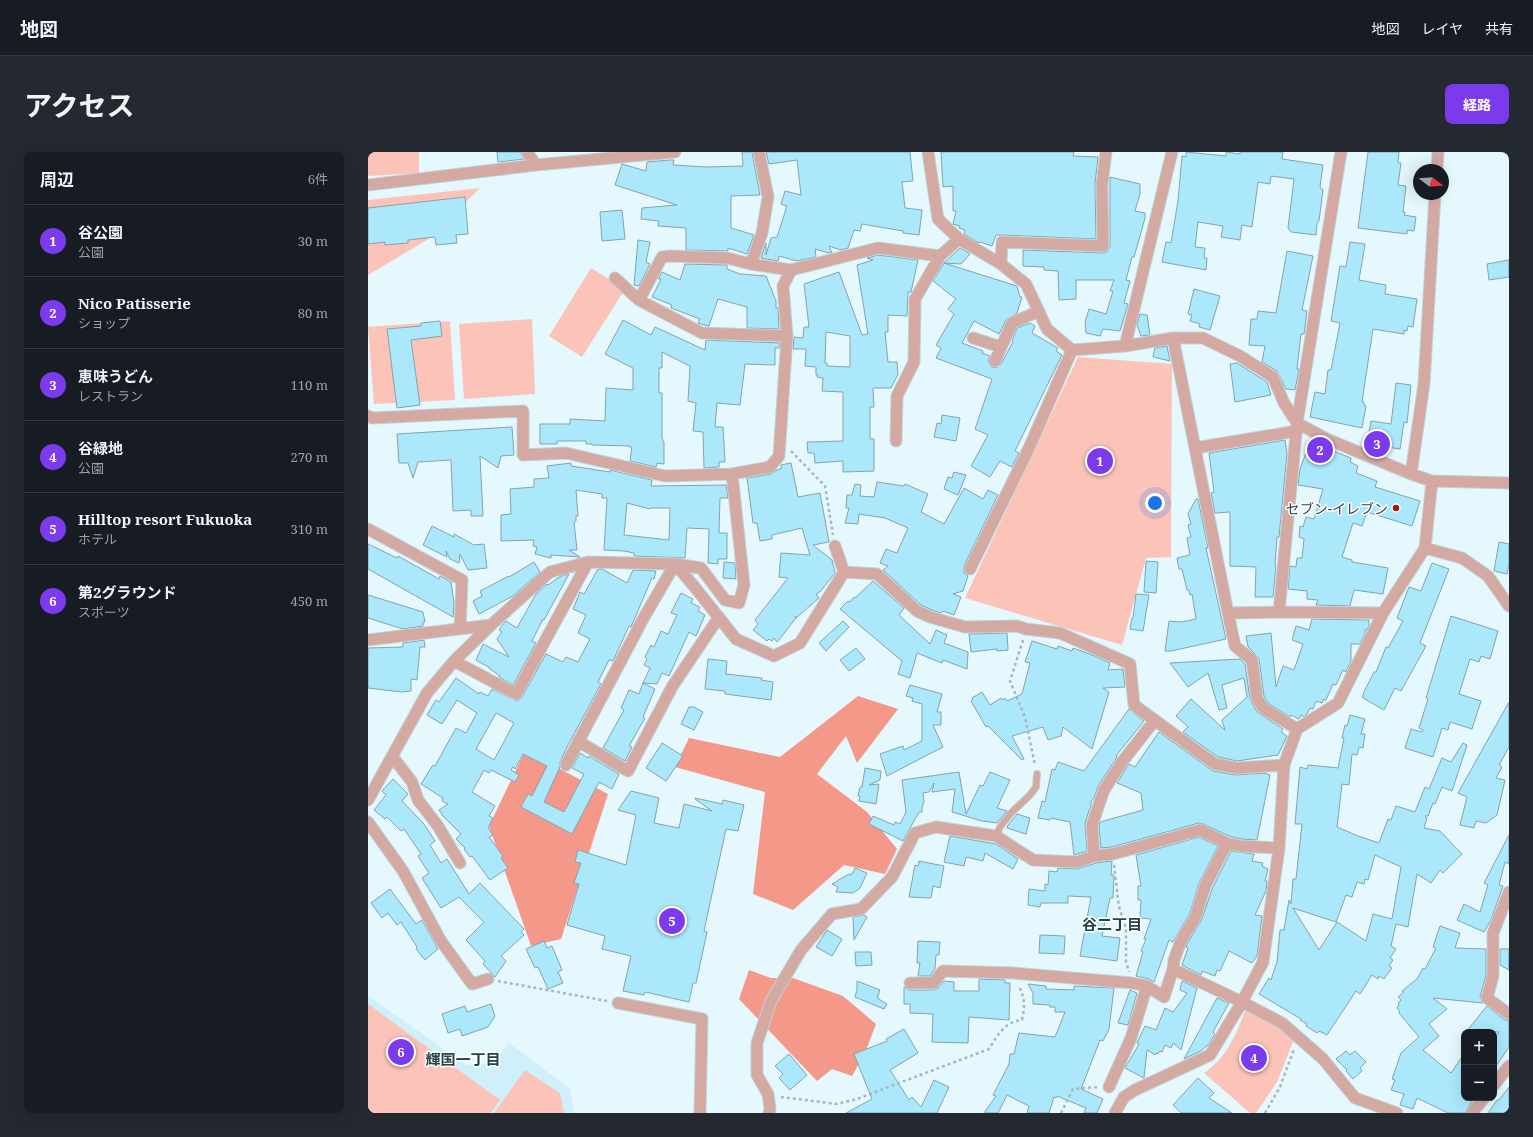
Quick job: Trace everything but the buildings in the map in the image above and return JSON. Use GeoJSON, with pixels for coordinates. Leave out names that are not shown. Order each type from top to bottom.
{"type":"FeatureCollection","features":[{"type":"Feature","properties":{"kind":"street"},"geometry":{"type":"LineString","coordinates":[[527,152],[536,166]]}},
{"type":"Feature","properties":{"kind":"street"},"geometry":{"type":"LineString","coordinates":[[368,185],[675,152]]}},
{"type":"Feature","properties":{"kind":"street"},"geometry":{"type":"LineString","coordinates":[[751,264],[762,233],[768,197],[759,152]]}},
{"type":"Feature","properties":{"kind":"street"},"geometry":{"type":"LineString","coordinates":[[928,152],[938,220],[959,239],[1001,264],[1026,284],[1047,329],[1072,350],[1125,346],[1173,338],[1203,338],[1240,356],[1274,376],[1284,403],[1297,427]]}},
{"type":"Feature","properties":{"kind":"street"},"geometry":{"type":"LineString","coordinates":[[1001,264],[1002,242],[1103,246],[1102,184],[1106,152]]}},
{"type":"Feature","properties":{"kind":"street"},"geometry":{"type":"LineString","coordinates":[[1125,346],[1172,152]]}},
{"type":"Feature","properties":{"kind":"street"},"geometry":{"type":"LineString","coordinates":[[1279,612],[1297,427],[1341,152]]}},
{"type":"Feature","properties":{"kind":"street"},"geometry":{"type":"LineString","coordinates":[[1437,164],[1438,152]]}},
{"type":"Feature","properties":{"kind":"street"},"geometry":{"type":"LineString","coordinates":[[1411,474],[1424,384],[1436,200]]}},
{"type":"Feature","properties":{"kind":"street"},"geometry":{"type":"LineString","coordinates":[[896,441],[897,396],[914,362],[915,299],[940,256],[959,239]]}},
{"type":"Feature","properties":{"kind":"street"},"geometry":{"type":"LineString","coordinates":[[639,300],[662,258],[670,256],[727,258],[751,264],[791,270],[878,248],[940,256]]}},
{"type":"Feature","properties":{"kind":"street"},"geometry":{"type":"LineString","coordinates":[[368,416],[372,418],[522,411],[523,455],[566,453],[665,476],[732,474],[770,467],[779,456],[787,336],[783,286],[791,270]]}},
{"type":"Feature","properties":{"kind":"street"},"geometry":{"type":"LineString","coordinates":[[615,278],[639,300],[702,333],[787,336]]}},
{"type":"Feature","properties":{"kind":"street"},"geometry":{"type":"LineString","coordinates":[[995,360],[1012,323],[1039,312]]}},
{"type":"Feature","properties":{"kind":"street"},"geometry":{"type":"LineString","coordinates":[[973,338],[1001,348]]}},
{"type":"Feature","properties":{"kind":"street"},"geometry":{"type":"LineString","coordinates":[[1173,338],[1235,646],[1252,660],[1256,698],[1263,708],[1297,729]]}},
{"type":"Feature","properties":{"kind":"street"},"geometry":{"type":"LineString","coordinates":[[970,569],[1029,448],[1072,350]]}},
{"type":"Feature","properties":{"kind":"street"},"geometry":{"type":"LineString","coordinates":[[1195,448],[1297,427],[1411,474],[1432,481],[1509,483]]}},
{"type":"Feature","properties":{"kind":"street"},"geometry":{"type":"LineString","coordinates":[[368,800],[427,693],[454,661],[550,572],[588,562],[675,564],[701,568],[725,600],[739,603],[744,585],[732,474]]}},
{"type":"Feature","properties":{"kind":"street"},"geometry":{"type":"LineString","coordinates":[[1115,1113],[1124,1097],[1135,1090],[1210,1055],[1242,1002],[1263,962],[1278,848],[1284,765],[1297,729],[1338,703],[1383,613],[1425,548],[1432,481]]}},
{"type":"Feature","properties":{"kind":"street"},"geometry":{"type":"LineString","coordinates":[[368,528],[462,580],[460,629]]}},
{"type":"Feature","properties":{"kind":"street"},"geometry":{"type":"LineString","coordinates":[[835,546],[844,572]]}},
{"type":"Feature","properties":{"kind":"street"},"geometry":{"type":"LineString","coordinates":[[1425,548],[1462,558],[1488,576],[1509,606]]}},
{"type":"Feature","properties":{"kind":"street"},"geometry":{"type":"LineString","coordinates":[[454,661],[516,694],[588,562]]}},
{"type":"Feature","properties":{"kind":"street"},"geometry":{"type":"LineString","coordinates":[[675,564],[736,639],[774,656],[800,643],[844,572]]}},
{"type":"Feature","properties":{"kind":"street"},"geometry":{"type":"LineString","coordinates":[[566,765],[643,619],[675,564]]}},
{"type":"Feature","properties":{"kind":"street"},"geometry":{"type":"LineString","coordinates":[[844,572],[877,574],[917,611],[930,617],[965,627],[1017,626],[1060,633],[1130,664],[1134,705],[1215,764],[1237,768],[1284,765]]}},
{"type":"Feature","properties":{"kind":"street"},"geometry":{"type":"LineString","coordinates":[[1228,613],[1383,613]]}},
{"type":"Feature","properties":{"kind":"street"},"geometry":{"type":"LineString","coordinates":[[578,741],[628,771],[672,687],[719,617]]}},
{"type":"Feature","properties":{"kind":"street"},"geometry":{"type":"LineString","coordinates":[[368,640],[492,625]]}},
{"type":"Feature","properties":{"kind":"street"},"geometry":{"type":"LineString","coordinates":[[1094,856],[1092,825],[1104,790],[1122,762],[1155,720]]}},
{"type":"Feature","properties":{"kind":"street"},"geometry":{"type":"LineString","coordinates":[[392,756],[412,782],[418,800],[438,826],[460,864]]}},
{"type":"Feature","properties":{"kind":"street"},"geometry":{"type":"LineString","coordinates":[[368,822],[403,871],[441,941],[472,984],[488,979]]}},
{"type":"Feature","properties":{"kind":"street"},"geometry":{"type":"LineString","coordinates":[[769,1113],[770,1109],[768,1094],[757,1075],[757,1043],[771,1001],[801,950],[832,914],[861,909],[892,877],[915,833],[936,827],[996,836],[1033,860],[1077,862],[1094,856],[1113,854],[1200,830],[1227,843],[1240,846],[1278,848]]}},
{"type":"Feature","properties":{"kind":"street"},"geometry":{"type":"LineString","coordinates":[[910,983],[933,983],[943,971],[1013,973],[1132,983],[1146,986],[1164,997],[1181,941],[1196,916],[1205,886],[1227,843]]}},
{"type":"Feature","properties":{"kind":"street"},"geometry":{"type":"LineString","coordinates":[[1509,892],[1493,933],[1493,976],[1487,998],[1509,1014]]}},
{"type":"Feature","properties":{"kind":"street"},"geometry":{"type":"LineString","coordinates":[[1173,969],[1282,1023],[1324,1059],[1355,1098],[1397,1113]]}},
{"type":"Feature","properties":{"kind":"street"},"geometry":{"type":"LineString","coordinates":[[1109,1087],[1131,1038],[1146,986]]}},
{"type":"Feature","properties":{"kind":"street"},"geometry":{"type":"LineString","coordinates":[[618,1003],[702,1019],[700,1113]]}},
{"type":"Feature","properties":{"kind":"street"},"geometry":{"type":"LineString","coordinates":[[1497,1081],[1509,1066]]}},
{"type":"Feature","properties":{"kind":"street"},"geometry":{"type":"LineString","coordinates":[[1472,1113],[1482,1101]]}},
{"type":"Feature","properties":{"kind":"lane"},"geometry":{"type":"LineString","coordinates":[[996,836],[1000,827],[1011,813],[1030,795],[1036,787],[1037,774]]}},
{"type":"Feature","properties":{"kind":"path"},"geometry":{"type":"LineString","coordinates":[[780,440],[825,486],[835,546]]}},
{"type":"Feature","properties":{"kind":"path"},"geometry":{"type":"LineString","coordinates":[[1026,628],[1010,681],[1025,717],[1037,774]]}},
{"type":"Feature","properties":{"kind":"path"},"geometry":{"type":"LineString","coordinates":[[1113,854],[1119,907],[1126,928],[1126,962],[1132,983]]}},
{"type":"Feature","properties":{"kind":"path"},"geometry":{"type":"LineString","coordinates":[[768,1094],[788,1099],[837,1104],[857,1099],[989,1048],[1001,1030],[1014,1021],[1022,1020],[1024,996],[1013,973]]}},
{"type":"Feature","properties":{"kind":"path"},"geometry":{"type":"LineString","coordinates":[[488,979],[618,1003]]}},
{"type":"Feature","properties":{"kind":"path"},"geometry":{"type":"LineString","coordinates":[[1265,1113],[1280,1087],[1299,1038]]}},
{"type":"Feature","properties":{"kind":"path"},"geometry":{"type":"LineString","coordinates":[[1061,1113],[1073,1089],[1109,1087]]}},
{"type":"Feature","properties":{"kind":"shaded area"},"geometry":{"type":"Polygon","coordinates":[[[368,152],[419,152],[419,173],[368,176],[368,152]]]}},
{"type":"Feature","properties":{"kind":"shaded area"},"geometry":{"type":"Polygon","coordinates":[[[480,188],[430,238],[368,275],[368,200],[480,188]]]}},
{"type":"Feature","properties":{"kind":"shaded area"},"geometry":{"type":"Polygon","coordinates":[[[591,268],[625,289],[582,357],[549,336],[591,268]]]}},
{"type":"Feature","properties":{"kind":"shaded area"},"geometry":{"type":"Polygon","coordinates":[[[532,319],[535,394],[464,399],[459,324],[532,319]]]}},
{"type":"Feature","properties":{"kind":"shaded area"},"geometry":{"type":"Polygon","coordinates":[[[450,321],[455,400],[374,404],[368,327],[450,321]]]}},
{"type":"Feature","properties":{"kind":"shaded area"},"geometry":{"type":"Polygon","coordinates":[[[1078,357],[1172,364],[1171,557],[1146,558],[1122,645],[965,598],[1078,357]]]}},
{"type":"Feature","properties":{"kind":"shaded area"},"geometry":{"type":"Polygon","coordinates":[[[858,696],[898,709],[857,763],[846,736],[817,774],[867,812],[897,849],[885,874],[844,865],[793,910],[753,894],[765,792],[675,767],[689,738],[780,757],[858,696]]]}},
{"type":"Feature","properties":{"kind":"shaded area"},"geometry":{"type":"Polygon","coordinates":[[[525,751],[608,794],[561,939],[531,946],[489,826],[525,751]]]}},
{"type":"Feature","properties":{"kind":"shaded area"},"geometry":{"type":"Polygon","coordinates":[[[749,970],[771,978],[793,978],[843,996],[876,1024],[865,1053],[852,1076],[832,1069],[817,1081],[739,999],[749,970]]]}},
{"type":"Feature","properties":{"kind":"shaded area"},"geometry":{"type":"Polygon","coordinates":[[[368,996],[467,1065],[492,1063],[509,1043],[570,1089],[574,1113],[368,1113],[368,996]]]}},
{"type":"Feature","properties":{"kind":"shaded area"},"geometry":{"type":"Polygon","coordinates":[[[368,1004],[500,1100],[491,1113],[368,1113],[368,1004]]]}},
{"type":"Feature","properties":{"kind":"shaded area"},"geometry":{"type":"Polygon","coordinates":[[[1245,1011],[1283,1028],[1294,1039],[1277,1082],[1256,1113],[1250,1113],[1204,1073],[1219,1060],[1229,1046],[1245,1011]]]}},
{"type":"Feature","properties":{"kind":"shaded area"},"geometry":{"type":"Polygon","coordinates":[[[525,1070],[560,1093],[564,1113],[494,1113],[525,1070]]]}},
{"type":"Feature","properties":{"kind":"place","name":"恵味うどん"},"geometry":{"type":"Point","coordinates":[1377,444]}},
{"type":"Feature","properties":{"kind":"place","name":"Nico Patisserie"},"geometry":{"type":"Point","coordinates":[1320,450]}},
{"type":"Feature","properties":{"kind":"place","name":"谷公園"},"geometry":{"type":"Point","coordinates":[1100,461]}},
{"type":"Feature","properties":{"kind":"place","name":"セブン-イレブン"},"geometry":{"type":"Point","coordinates":[1396,508]}},
{"type":"Feature","properties":{"kind":"place","name":"Hilltop resort Fukuoka"},"geometry":{"type":"Point","coordinates":[672,921]}},
{"type":"Feature","properties":{"kind":"place","name":"第2グラウンド"},"geometry":{"type":"Point","coordinates":[401,1052]}},
{"type":"Feature","properties":{"kind":"place","name":"谷緑地"},"geometry":{"type":"Point","coordinates":[1254,1058]}},
{"type":"Feature","properties":{"kind":"district","name":"谷二丁目"},"geometry":{"type":"Point","coordinates":[1112,924]}},
{"type":"Feature","properties":{"kind":"district","name":"輝国一丁目"},"geometry":{"type":"Point","coordinates":[463,1059]}}]}
